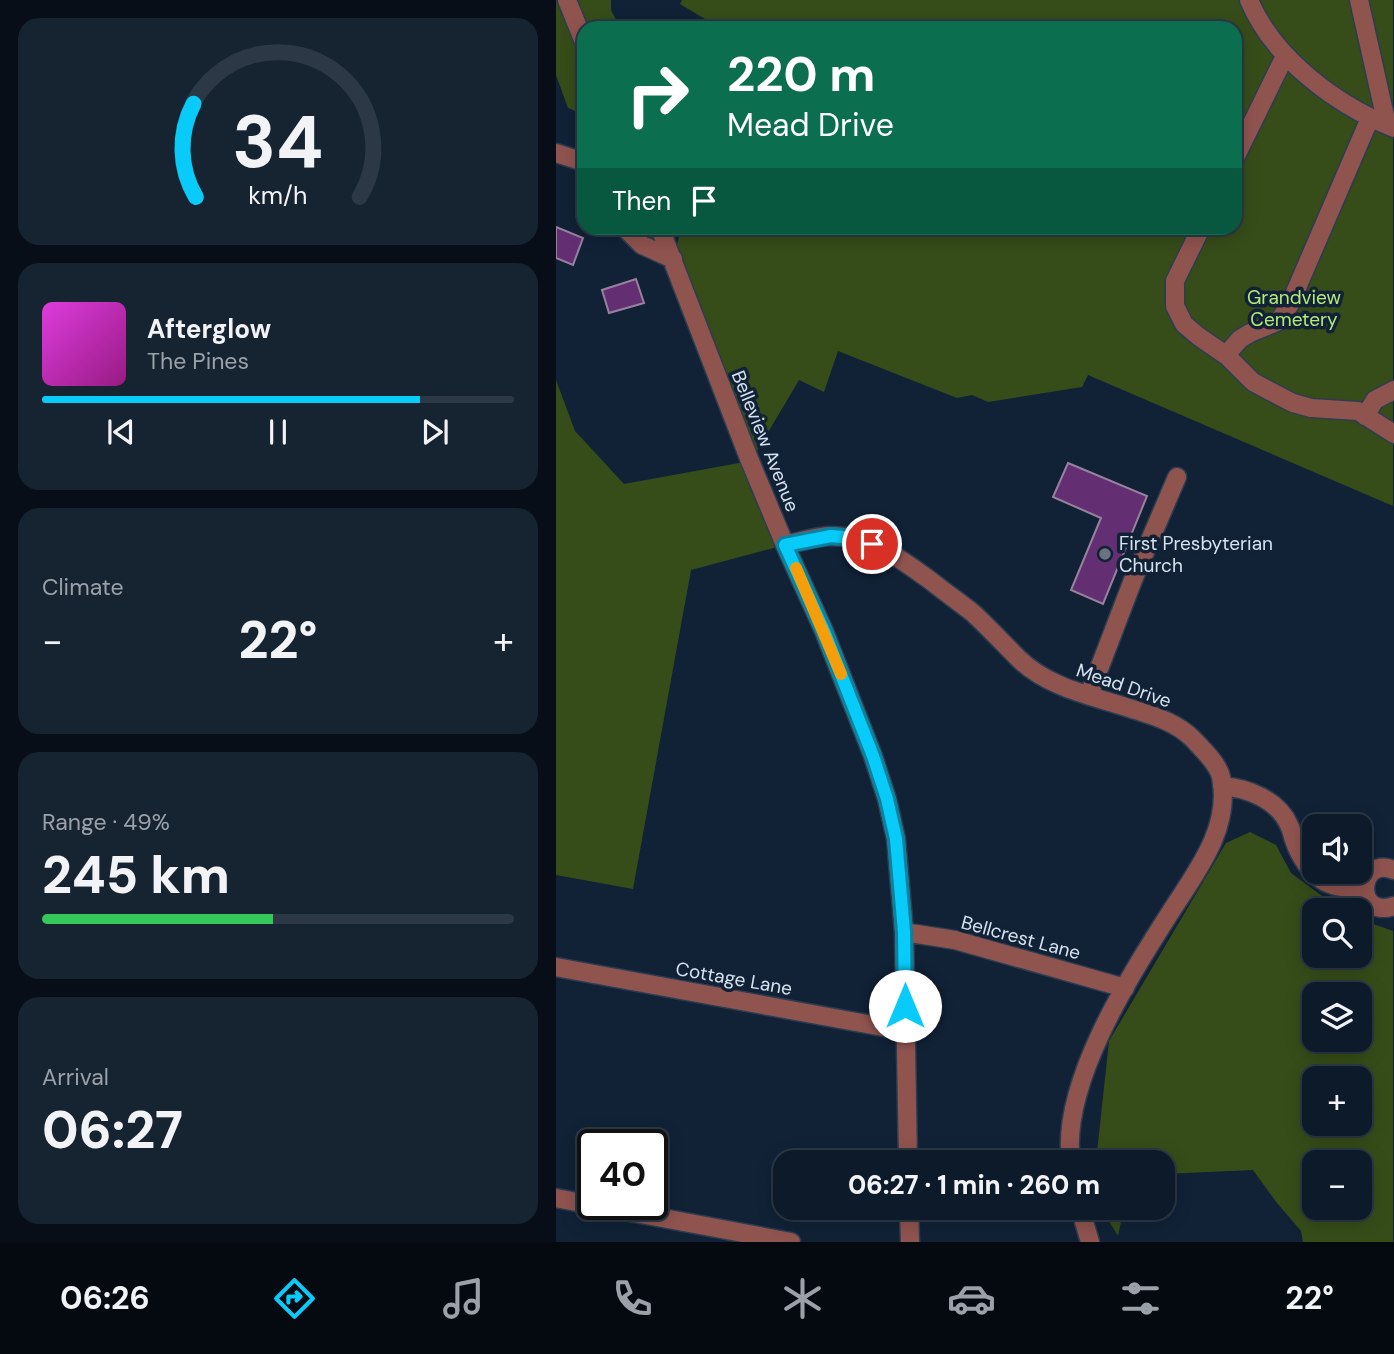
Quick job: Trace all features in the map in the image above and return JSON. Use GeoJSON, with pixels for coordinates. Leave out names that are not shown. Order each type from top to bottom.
{"type":"FeatureCollection","features":[{"type":"Feature","properties":{"kind":"street"},"geometry":{"type":"LineString","coordinates":[[567,0],[577,25]]}},
{"type":"Feature","properties":{"kind":"street"},"geometry":{"type":"LineString","coordinates":[[1249,0],[1257,19],[1285,55],[1323,88],[1383,124]]}},
{"type":"Feature","properties":{"kind":"street"},"geometry":{"type":"LineString","coordinates":[[1226,355],[1240,339],[1279,321],[1383,124],[1359,0]]}},
{"type":"Feature","properties":{"kind":"street"},"geometry":{"type":"LineString","coordinates":[[1242,144],[1285,55]]}},
{"type":"Feature","properties":{"kind":"street"},"geometry":{"type":"LineString","coordinates":[[556,153],[577,160]]}},
{"type":"Feature","properties":{"kind":"street"},"geometry":{"type":"LineString","coordinates":[[632,235],[642,245],[673,259]]}},
{"type":"Feature","properties":{"kind":"street","name":"Belleview Avenue"},"geometry":{"type":"LineString","coordinates":[[663,235],[750,461],[829,643],[887,799],[896,839],[904,932],[908,1150]]}},
{"type":"Feature","properties":{"kind":"street"},"geometry":{"type":"LineString","coordinates":[[1198,235],[1175,281],[1175,306],[1184,324],[1226,355],[1253,382],[1293,403],[1311,408],[1358,411],[1394,434]]}},
{"type":"Feature","properties":{"kind":"street"},"geometry":{"type":"LineString","coordinates":[[1366,416],[1375,400],[1394,390]]}},
{"type":"Feature","properties":{"kind":"street"},"geometry":{"type":"LineString","coordinates":[[1089,695],[1133,580],[1177,477]]}},
{"type":"Feature","properties":{"kind":"street","name":"Mead Drive"},"geometry":{"type":"LineString","coordinates":[[785,545],[831,536],[853,538],[892,553],[972,613],[1026,666],[1072,690],[1156,716],[1177,726],[1209,757],[1220,774],[1223,799],[1216,835],[1207,855],[1143,956],[1108,1019],[1073,1108],[1069,1130],[1070,1150]]}},
{"type":"Feature","properties":{"kind":"street"},"geometry":{"type":"LineString","coordinates":[[1222,786],[1250,792],[1276,807],[1285,817],[1303,859],[1311,871],[1324,881],[1338,887],[1364,889]]}},
{"type":"Feature","properties":{"kind":"street"},"geometry":{"type":"LineString","coordinates":[[1394,870],[1388,867],[1378,868],[1365,880],[1364,889],[1373,905],[1381,908],[1394,906]]}},
{"type":"Feature","properties":{"kind":"street","name":"Bellcrest Lane"},"geometry":{"type":"LineString","coordinates":[[904,932],[956,940],[1125,988]]}},
{"type":"Feature","properties":{"kind":"street","name":"Cottage Lane"},"geometry":{"type":"LineString","coordinates":[[556,967],[905,1031]]}},
{"type":"Feature","properties":{"kind":"street"},"geometry":{"type":"LineString","coordinates":[[556,1198],[791,1242]]}},
{"type":"Feature","properties":{"kind":"street"},"geometry":{"type":"LineString","coordinates":[[909,1220],[910,1242]]}},
{"type":"Feature","properties":{"kind":"street"},"geometry":{"type":"LineString","coordinates":[[1084,1220],[1090,1242]]}},
{"type":"Feature","properties":{"kind":"green space"},"geometry":{"type":"Polygon","coordinates":[[[556,0],[611,0],[611,10],[616,21],[577,21],[577,112],[568,108],[556,75],[556,0]]]}},
{"type":"Feature","properties":{"kind":"green space","name":"Grandview Cemetery"},"geometry":{"type":"Polygon","coordinates":[[[682,0],[1393,0],[1393,506],[1088,375],[1082,387],[988,402],[972,395],[957,398],[838,351],[824,392],[799,380],[751,461],[785,545],[691,570],[633,889],[556,875],[556,380],[575,431],[624,484],[750,461],[673,259],[636,235],[663,235],[674,257],[679,235],[1242,235],[1242,21],[708,21],[680,4],[682,0]]]}},
{"type":"Feature","properties":{"kind":"green space"},"geometry":{"type":"Polygon","coordinates":[[[1250,832],[1276,845],[1291,873],[1302,884],[1325,898],[1302,898],[1302,968],[1372,968],[1372,924],[1393,931],[1393,1242],[1303,1242],[1301,1231],[1253,1170],[1175,1173],[1175,1150],[1097,1150],[1109,1041],[1226,843],[1250,832]]]}},
{"type":"Feature","properties":{"kind":"green space"},"geometry":{"type":"Polygon","coordinates":[[[1108,1220],[1121,1220],[1118,1236],[1108,1220]]]}},
{"type":"Feature","properties":{"kind":"building"},"geometry":{"type":"Polygon","coordinates":[[[556,227],[583,238],[573,265],[556,258],[556,227]]]}},
{"type":"Feature","properties":{"kind":"building"},"geometry":{"type":"Polygon","coordinates":[[[636,279],[644,303],[609,313],[602,290],[636,279]]]}},
{"type":"Feature","properties":{"kind":"building","name":"First Presbyterian Church"},"geometry":{"type":"Polygon","coordinates":[[[1068,463],[1147,496],[1103,604],[1071,590],[1101,518],[1053,497],[1068,463]]]}},
{"type":"Feature","properties":{"kind":"slow traffic"},"geometry":{"type":"LineString","coordinates":[[796,568],[841,674]]}},
{"type":"Feature","properties":{"kind":"place","name":"First Presbyterian Church"},"geometry":{"type":"Point","coordinates":[1105,554]}},
{"type":"Feature","properties":{"kind":"route"},"geometry":{"type":"LineString","coordinates":[[872,544],[853,538],[831,536],[785,545],[824,631],[887,799],[896,839],[904,932],[905,1006]]}}]}
